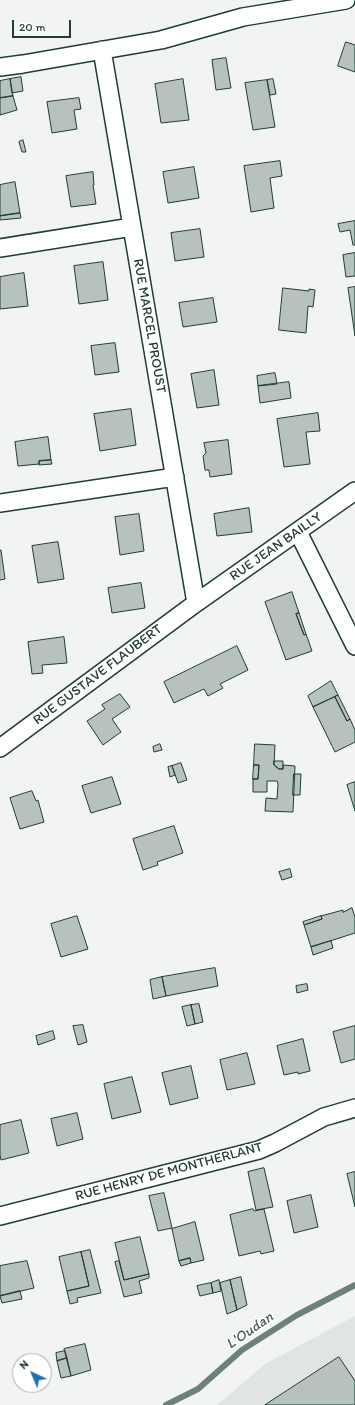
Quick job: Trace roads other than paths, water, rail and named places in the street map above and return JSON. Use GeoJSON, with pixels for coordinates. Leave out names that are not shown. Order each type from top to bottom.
{"type":"FeatureCollection","features":[{"type":"Feature","properties":{"kind":"street"},"geometry":{"type":"LineString","coordinates":[[0,67],[161,40],[243,17],[346,0]]}},
{"type":"Feature","properties":{"kind":"street","name":"RUE MARCEL PROUST"},"geometry":{"type":"LineString","coordinates":[[102,50],[196,603]]}},
{"type":"Feature","properties":{"kind":"street"},"geometry":{"type":"LineString","coordinates":[[0,248],[132,227]]}},
{"type":"Feature","properties":{"kind":"street"},"geometry":{"type":"LineString","coordinates":[[0,503],[175,478]]}},
{"type":"Feature","properties":{"kind":"street","name":"RUE JEAN BAILLY"},"geometry":{"type":"LineString","coordinates":[[196,603],[355,491]]}},
{"type":"Feature","properties":{"kind":"street"},"geometry":{"type":"LineString","coordinates":[[298,532],[355,646]]}},
{"type":"Feature","properties":{"kind":"street","name":"RUE GUSTAVE FLAUBERT"},"geometry":{"type":"LineString","coordinates":[[0,748],[196,603]]}},
{"type":"Feature","properties":{"kind":"street","name":"RUE HENRY DE MONTHERLANT"},"geometry":{"type":"LineString","coordinates":[[0,1216],[259,1150],[324,1117],[355,1108]]}},
{"type":"Feature","properties":{"kind":"waterway","name":"L'Oudan"},"geometry":{"type":"LineString","coordinates":[[166,1405],[198,1389],[242,1350],[297,1315],[355,1285]]}}]}
